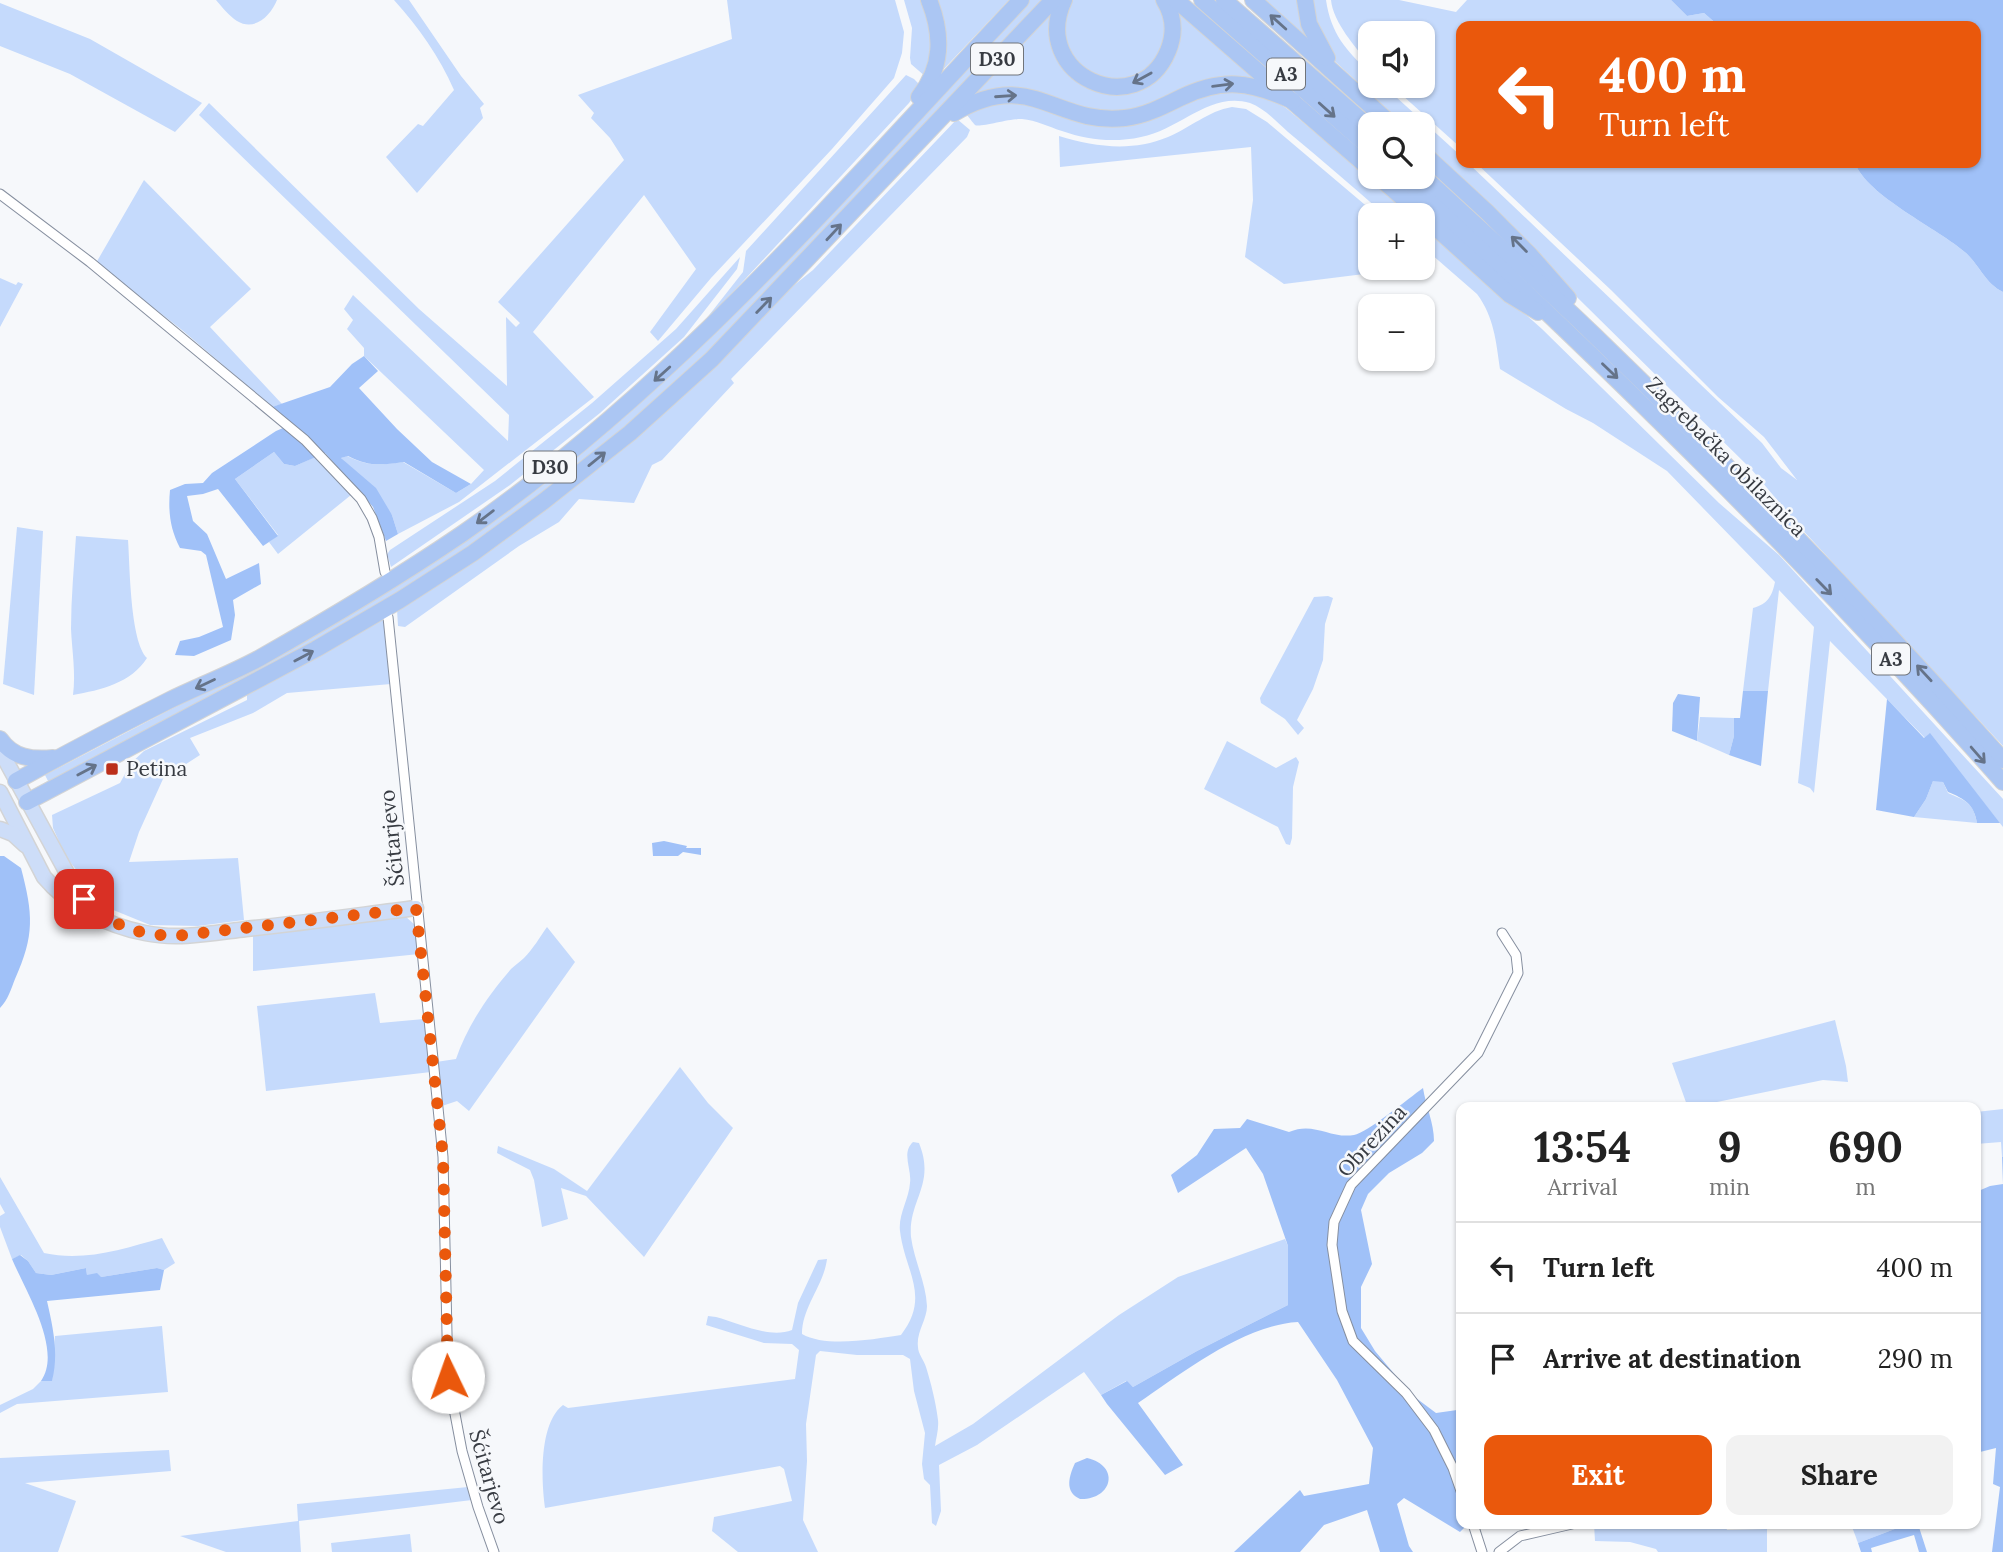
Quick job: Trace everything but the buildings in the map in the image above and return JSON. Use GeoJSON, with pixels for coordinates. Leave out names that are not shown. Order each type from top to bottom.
{"type":"FeatureCollection","features":[{"type":"Feature","properties":{"kind":"highway"},"geometry":{"type":"LineString","coordinates":[[739,300],[743,290],[756,274],[910,109],[932,79],[939,52],[939,36],[929,0]]}},
{"type":"Feature","properties":{"kind":"highway","name":"D30"},"geometry":{"type":"LineString","coordinates":[[16,781],[168,701],[258,658],[376,591],[462,533],[614,417],[739,300],[1021,0]]}},
{"type":"Feature","properties":{"kind":"highway","name":"D30"},"geometry":{"type":"LineString","coordinates":[[27,802],[327,643],[411,593],[544,502],[631,433],[712,359],[1053,0]]}},
{"type":"Feature","properties":{"kind":"highway"},"geometry":{"type":"LineString","coordinates":[[1064,0],[1058,19],[1057,36],[1062,54],[1071,68],[1083,78],[1111,87],[1136,83],[1149,75],[1166,56],[1173,33],[1172,19],[1164,0]]}},
{"type":"Feature","properties":{"kind":"highway"},"geometry":{"type":"LineString","coordinates":[[1176,0],[1358,158]]}},
{"type":"Feature","properties":{"kind":"highway","name":"A3"},"geometry":{"type":"LineString","coordinates":[[1202,0],[1358,137]]}},
{"type":"Feature","properties":{"kind":"highway","name":"A3"},"geometry":{"type":"LineString","coordinates":[[1224,0],[1358,117]]}},
{"type":"Feature","properties":{"kind":"highway"},"geometry":{"type":"LineString","coordinates":[[1253,0],[1378,112]]}},
{"type":"Feature","properties":{"kind":"highway"},"geometry":{"type":"LineString","coordinates":[[1305,0],[1309,24],[1316,40],[1340,78]]}},
{"type":"Feature","properties":{"kind":"highway"},"geometry":{"type":"LineString","coordinates":[[942,118],[973,103],[1009,94],[1032,97],[1104,119],[1125,118],[1153,111],[1208,87],[1231,83],[1264,88],[1293,101]]}},
{"type":"Feature","properties":{"kind":"highway"},"geometry":{"type":"LineString","coordinates":[[1435,164],[1530,255],[1589,320],[1592,334]]}},
{"type":"Feature","properties":{"kind":"highway","name":"Zagrebačka obilaznica"},"geometry":{"type":"LineString","coordinates":[[1435,187],[1592,334],[1781,521],[2003,760]]}},
{"type":"Feature","properties":{"kind":"highway"},"geometry":{"type":"LineString","coordinates":[[1392,189],[1408,203]]}},
{"type":"Feature","properties":{"kind":"highway","name":"Zagrebačka obilaznica"},"geometry":{"type":"LineString","coordinates":[[1416,189],[1561,324],[1777,538],[1883,649],[2003,782]]}},
{"type":"Feature","properties":{"kind":"highway"},"geometry":{"type":"LineString","coordinates":[[1435,228],[1510,295],[1550,323],[1561,324]]}},
{"type":"Feature","properties":{"kind":"highway"},"geometry":{"type":"LineString","coordinates":[[0,739],[8,749],[20,756],[40,759],[63,757]]}},
{"type":"Feature","properties":{"kind":"main road"},"geometry":{"type":"LineString","coordinates":[[0,750],[74,886],[84,899],[112,923]]}},
{"type":"Feature","properties":{"kind":"main road","name":"D30"},"geometry":{"type":"LineString","coordinates":[[0,791],[16,781]]}},
{"type":"Feature","properties":{"kind":"main road"},"geometry":{"type":"LineString","coordinates":[[0,791],[5,813],[51,885],[78,905],[112,923],[145,933],[190,936],[416,908]]}},
{"type":"Feature","properties":{"kind":"main road","name":"D30"},"geometry":{"type":"LineString","coordinates":[[5,813],[27,802]]}},
{"type":"Feature","properties":{"kind":"main road"},"geometry":{"type":"LineString","coordinates":[[0,829],[13,834],[30,850]]}},
{"type":"Feature","properties":{"kind":"street"},"geometry":{"type":"LineString","coordinates":[[0,194],[100,270],[305,440],[361,499],[379,537],[385,572]]}},
{"type":"Feature","properties":{"kind":"street","name":"Šćitarjevo"},"geometry":{"type":"LineString","coordinates":[[388,617],[443,1157],[448,1377],[462,1451],[494,1552]]}},
{"type":"Feature","properties":{"kind":"street","name":"Obrezina"},"geometry":{"type":"LineString","coordinates":[[1456,1477],[1434,1430],[1406,1393],[1353,1341],[1342,1311],[1332,1245],[1335,1222],[1351,1185],[1478,1052],[1518,973],[1516,955],[1503,933]]}},
{"type":"Feature","properties":{"kind":"street"},"geometry":{"type":"LineString","coordinates":[[1475,1529],[1482,1552]]}},
{"type":"Feature","properties":{"kind":"street"},"geometry":{"type":"LineString","coordinates":[[1499,1552],[1520,1536],[1550,1529]]}},
{"type":"Feature","properties":{"kind":"shaded area"},"geometry":{"type":"Polygon","coordinates":[[[216,0],[277,0],[262,20],[244,24],[234,19],[216,0]]]}},
{"type":"Feature","properties":{"kind":"shaded area"},"geometry":{"type":"Polygon","coordinates":[[[394,0],[409,0],[461,76],[484,104],[480,108],[483,118],[417,193],[386,157],[418,124],[423,126],[454,90],[428,43],[394,0]]]}},
{"type":"Feature","properties":{"kind":"shaded area"},"geometry":{"type":"Polygon","coordinates":[[[727,0],[895,0],[904,32],[902,53],[894,78],[832,149],[711,278],[658,341],[650,332],[696,269],[644,195],[533,332],[594,397],[459,502],[398,534],[392,515],[341,458],[347,456],[375,464],[403,462],[456,493],[471,484],[484,470],[364,356],[364,348],[347,329],[353,320],[344,309],[353,295],[508,441],[509,415],[199,115],[209,103],[419,309],[507,386],[506,317],[516,327],[520,323],[498,302],[624,160],[610,138],[591,118],[594,113],[578,95],[732,39],[727,0]]]}},
{"type":"Feature","properties":{"kind":"shaded area"},"geometry":{"type":"Polygon","coordinates":[[[904,0],[922,0],[930,30],[931,47],[926,77],[911,64],[912,28],[904,0]]]}},
{"type":"Feature","properties":{"kind":"shaded area"},"geometry":{"type":"Polygon","coordinates":[[[934,0],[1009,0],[938,75],[934,0]]]}},
{"type":"Feature","properties":{"kind":"shaded area"},"geometry":{"type":"Polygon","coordinates":[[[1029,0],[1044,0],[719,341],[592,456],[455,558],[306,648],[42,788],[41,785],[48,781],[45,775],[221,683],[472,534],[814,229],[1029,0]]]}},
{"type":"Feature","properties":{"kind":"shaded area"},"geometry":{"type":"Polygon","coordinates":[[[1070,0],[1158,0],[1163,9],[1167,36],[1156,62],[1129,81],[1099,81],[1065,50],[1062,17],[1070,0]]]}},
{"type":"Feature","properties":{"kind":"shaded area"},"geometry":{"type":"Polygon","coordinates":[[[1261,0],[1298,0],[1305,38],[1261,0]]]}},
{"type":"Feature","properties":{"kind":"shaded area"},"geometry":{"type":"Polygon","coordinates":[[[1308,0],[1326,0],[1336,32],[1358,61],[1358,83],[1327,54],[1308,0]]]}},
{"type":"Feature","properties":{"kind":"shaded area"},"geometry":{"type":"Polygon","coordinates":[[[1331,0],[1399,0],[1456,12],[1467,0],[1671,0],[1687,16],[1704,13],[1713,21],[1456,21],[1456,144],[1435,125],[1435,112],[1421,112],[1405,98],[1435,98],[1435,21],[1358,21],[1358,50],[1336,17],[1331,0]]]}},
{"type":"Feature","properties":{"kind":"shaded area"},"geometry":{"type":"Polygon","coordinates":[[[1671,0],[2003,0],[2003,292],[1987,279],[1966,253],[1888,200],[1858,168],[1981,168],[1981,21],[1713,21],[1704,13],[1687,16],[1671,0]]]}},
{"type":"Feature","properties":{"kind":"shaded area"},"geometry":{"type":"Polygon","coordinates":[[[0,3],[90,39],[202,103],[175,132],[70,74],[0,46],[0,3]]]}},
{"type":"Feature","properties":{"kind":"shaded area"},"geometry":{"type":"Polygon","coordinates":[[[1175,8],[1261,82],[1116,113],[971,98],[1052,13],[1068,72],[1078,81],[1089,87],[1155,76],[1175,8]]]}},
{"type":"Feature","properties":{"kind":"shaded area"},"geometry":{"type":"Polygon","coordinates":[[[906,75],[921,86],[909,103],[695,333],[743,272],[746,251],[906,75]]]}},
{"type":"Feature","properties":{"kind":"shaded area"},"geometry":{"type":"Polygon","coordinates":[[[1234,89],[1271,99],[1286,108],[1358,169],[1358,189],[1382,189],[1399,203],[1371,203],[1270,116],[1250,103],[1235,101],[1208,106],[1156,133],[1121,140],[1082,137],[1022,119],[978,126],[965,113],[1008,100],[1085,120],[1234,89]]]}},
{"type":"Feature","properties":{"kind":"shaded area"},"geometry":{"type":"Polygon","coordinates":[[[1375,98],[1397,98],[1413,112],[1390,112],[1375,98]]]}},
{"type":"Feature","properties":{"kind":"shaded area"},"geometry":{"type":"Polygon","coordinates":[[[1223,109],[1246,109],[1267,122],[1363,203],[1358,203],[1358,275],[1284,284],[1245,257],[1253,200],[1251,147],[1060,167],[1059,136],[1100,145],[1141,145],[1168,137],[1223,109]]]}},
{"type":"Feature","properties":{"kind":"shaded area"},"geometry":{"type":"Polygon","coordinates":[[[957,119],[970,130],[967,137],[731,379],[734,383],[662,460],[652,465],[634,503],[579,499],[559,522],[519,546],[405,627],[398,626],[397,609],[711,365],[788,290],[813,270],[957,119]]]}},
{"type":"Feature","properties":{"kind":"shaded area"},"geometry":{"type":"Polygon","coordinates":[[[1435,132],[1456,151],[1456,168],[1473,168],[1762,443],[1781,468],[1797,480],[1764,437],[1718,397],[1611,290],[1481,168],[1858,168],[1888,200],[1966,253],[1987,279],[2003,292],[2003,746],[1798,525],[1752,470],[1435,157],[1435,132]]]}},
{"type":"Feature","properties":{"kind":"shaded area"},"geometry":{"type":"Polygon","coordinates":[[[144,180],[251,289],[210,327],[282,404],[272,407],[182,330],[96,263],[144,180]]]}},
{"type":"Feature","properties":{"kind":"shaded area"},"geometry":{"type":"Polygon","coordinates":[[[1435,235],[1542,329],[1719,503],[1779,555],[2003,799],[2003,827],[1929,734],[1925,738],[1830,641],[1814,793],[1810,788],[1798,783],[1814,627],[1779,590],[1768,691],[1743,691],[1753,608],[1769,599],[1775,582],[1667,471],[1593,423],[1500,369],[1493,330],[1487,311],[1477,294],[1435,257],[1435,235]]]}},
{"type":"Feature","properties":{"kind":"shaded area"},"geometry":{"type":"Polygon","coordinates":[[[740,257],[737,269],[684,337],[600,413],[510,485],[391,567],[388,557],[387,569],[386,556],[390,550],[495,481],[592,403],[676,329],[740,257]]]}},
{"type":"Feature","properties":{"kind":"shaded area"},"geometry":{"type":"Polygon","coordinates":[[[0,278],[16,285],[18,282],[23,284],[0,327],[0,278]]]}},
{"type":"Feature","properties":{"kind":"shaded area"},"geometry":{"type":"Polygon","coordinates":[[[364,356],[378,371],[359,388],[432,462],[471,484],[456,493],[404,462],[375,464],[348,456],[341,458],[376,488],[392,515],[398,534],[386,541],[373,507],[325,453],[295,466],[284,464],[274,452],[235,479],[278,536],[263,546],[218,489],[187,496],[193,521],[207,534],[226,579],[259,563],[261,584],[233,600],[235,615],[231,640],[194,656],[175,655],[180,641],[223,627],[206,555],[201,551],[180,548],[174,534],[170,520],[170,490],[185,484],[203,483],[212,473],[276,431],[290,425],[272,407],[330,387],[352,364],[364,356]]]}},
{"type":"Feature","properties":{"kind":"shaded area"},"geometry":{"type":"Polygon","coordinates":[[[274,452],[284,464],[295,466],[315,457],[351,495],[278,554],[269,542],[278,535],[235,479],[274,452]]]}},
{"type":"Feature","properties":{"kind":"shaded area"},"geometry":{"type":"Polygon","coordinates":[[[17,527],[43,531],[34,695],[3,684],[17,527]]]}},
{"type":"Feature","properties":{"kind":"shaded area"},"geometry":{"type":"Polygon","coordinates":[[[76,536],[128,540],[134,620],[141,649],[147,658],[133,674],[114,684],[73,695],[71,617],[76,536]]]}},
{"type":"Feature","properties":{"kind":"shaded area"},"geometry":{"type":"Polygon","coordinates":[[[1314,597],[1333,598],[1325,624],[1323,660],[1313,689],[1297,720],[1304,728],[1298,735],[1285,719],[1261,703],[1260,698],[1314,597]]]}},
{"type":"Feature","properties":{"kind":"shaded area"},"geometry":{"type":"Polygon","coordinates":[[[383,617],[391,684],[287,693],[253,713],[190,738],[200,755],[163,779],[139,832],[129,862],[238,858],[244,920],[198,926],[150,925],[106,907],[66,857],[53,828],[52,815],[120,783],[131,763],[144,751],[247,700],[247,695],[383,617]]]}},
{"type":"Feature","properties":{"kind":"shaded area"},"geometry":{"type":"Polygon","coordinates":[[[1743,691],[1768,691],[1761,766],[1729,755],[1734,736],[1734,718],[1740,718],[1743,691]]]}},
{"type":"Feature","properties":{"kind":"shaded area"},"geometry":{"type":"Polygon","coordinates":[[[1678,694],[1700,697],[1697,741],[1672,731],[1673,703],[1678,694]]]}},
{"type":"Feature","properties":{"kind":"shaded area"},"geometry":{"type":"Polygon","coordinates":[[[1887,699],[1924,738],[1930,733],[2000,823],[1977,823],[1971,807],[1948,792],[1943,782],[1933,781],[1926,799],[1914,817],[1876,810],[1887,699]]]}},
{"type":"Feature","properties":{"kind":"shaded area"},"geometry":{"type":"Polygon","coordinates":[[[1700,717],[1734,718],[1734,736],[1729,755],[1697,741],[1700,717]]]}},
{"type":"Feature","properties":{"kind":"shaded area"},"geometry":{"type":"Polygon","coordinates":[[[1227,741],[1276,768],[1296,757],[1299,762],[1293,787],[1290,845],[1286,844],[1278,827],[1204,789],[1227,741]]]}},
{"type":"Feature","properties":{"kind":"shaded area"},"geometry":{"type":"Polygon","coordinates":[[[1933,781],[1943,782],[1948,793],[1971,806],[1977,823],[1914,817],[1926,799],[1933,781]]]}},
{"type":"Feature","properties":{"kind":"shaded area"},"geometry":{"type":"Polygon","coordinates":[[[664,841],[687,846],[686,848],[701,848],[701,855],[683,852],[678,856],[653,856],[652,843],[664,841]]]}},
{"type":"Feature","properties":{"kind":"shaded area"},"geometry":{"type":"Polygon","coordinates":[[[0,856],[21,868],[30,924],[26,950],[9,994],[0,1008],[0,856]]]}},
{"type":"Feature","properties":{"kind":"shaded area"},"geometry":{"type":"Polygon","coordinates":[[[405,916],[415,925],[419,954],[253,971],[253,932],[405,916]]]}},
{"type":"Feature","properties":{"kind":"shaded area"},"geometry":{"type":"Polygon","coordinates":[[[547,927],[575,962],[469,1111],[457,1101],[442,1106],[436,1062],[456,1059],[472,1023],[487,1000],[511,969],[530,951],[547,927]]]}},
{"type":"Feature","properties":{"kind":"shaded area"},"geometry":{"type":"Polygon","coordinates":[[[375,993],[380,1023],[424,1019],[431,1072],[266,1091],[257,1006],[375,993]]]}},
{"type":"Feature","properties":{"kind":"shaded area"},"geometry":{"type":"Polygon","coordinates":[[[1835,1020],[1848,1082],[1823,1080],[1717,1102],[1686,1102],[1672,1063],[1835,1020]]]}},
{"type":"Feature","properties":{"kind":"shaded area"},"geometry":{"type":"Polygon","coordinates":[[[680,1067],[708,1103],[733,1128],[644,1257],[586,1196],[561,1188],[568,1219],[542,1227],[530,1170],[497,1153],[498,1146],[554,1169],[587,1191],[680,1067]]]}},
{"type":"Feature","properties":{"kind":"shaded area"},"geometry":{"type":"Polygon","coordinates":[[[1423,1088],[1434,1141],[1422,1153],[1389,1173],[1368,1194],[1361,1210],[1372,1264],[1361,1287],[1361,1328],[1375,1351],[1412,1395],[1436,1413],[1456,1410],[1456,1529],[1463,1529],[1460,1532],[1404,1498],[1397,1504],[1413,1552],[1380,1552],[1367,1510],[1324,1525],[1300,1552],[1234,1552],[1300,1490],[1304,1496],[1369,1484],[1373,1448],[1337,1380],[1298,1322],[1277,1325],[1235,1341],[1193,1365],[1138,1403],[1183,1465],[1165,1475],[1107,1404],[1101,1395],[1127,1381],[1133,1387],[1288,1305],[1288,1246],[1263,1174],[1246,1148],[1178,1193],[1171,1175],[1197,1155],[1214,1129],[1240,1128],[1247,1119],[1289,1132],[1306,1128],[1345,1136],[1360,1133],[1423,1088]]]}},
{"type":"Feature","properties":{"kind":"shaded area"},"geometry":{"type":"Polygon","coordinates":[[[2003,1109],[2003,1157],[2001,1142],[1981,1144],[1981,1111],[2003,1109]]]}},
{"type":"Feature","properties":{"kind":"shaded area"},"geometry":{"type":"Polygon","coordinates":[[[913,1142],[919,1143],[925,1170],[913,1213],[911,1237],[927,1306],[918,1347],[928,1373],[936,1407],[938,1423],[935,1446],[973,1424],[1119,1315],[1178,1277],[1285,1239],[1288,1246],[1288,1305],[1133,1387],[1126,1381],[1101,1395],[1084,1372],[977,1445],[939,1465],[941,1511],[936,1526],[932,1523],[930,1485],[924,1479],[922,1464],[925,1433],[914,1391],[910,1359],[903,1355],[857,1355],[820,1351],[816,1355],[806,1424],[807,1461],[803,1520],[818,1552],[738,1552],[712,1531],[714,1517],[792,1501],[784,1469],[780,1466],[545,1508],[543,1468],[546,1438],[555,1413],[563,1405],[568,1408],[795,1379],[799,1350],[792,1344],[764,1343],[706,1325],[708,1316],[774,1333],[792,1330],[798,1303],[818,1260],[827,1259],[822,1278],[805,1315],[802,1334],[837,1342],[901,1335],[910,1321],[915,1296],[900,1231],[910,1183],[907,1156],[913,1142]]]}},
{"type":"Feature","properties":{"kind":"shaded area"},"geometry":{"type":"Polygon","coordinates":[[[0,1177],[44,1253],[89,1255],[162,1238],[175,1263],[164,1270],[157,1268],[101,1277],[87,1275],[86,1268],[51,1275],[36,1273],[21,1255],[12,1259],[0,1227],[0,1216],[5,1213],[0,1204],[0,1177]]]}},
{"type":"Feature","properties":{"kind":"shaded area"},"geometry":{"type":"Polygon","coordinates":[[[2003,1184],[2003,1552],[1992,1552],[2000,1487],[1993,1484],[1996,1448],[1981,1452],[1981,1190],[2003,1184]]]}},
{"type":"Feature","properties":{"kind":"shaded area"},"geometry":{"type":"Polygon","coordinates":[[[20,1255],[36,1273],[51,1275],[86,1268],[87,1275],[97,1273],[101,1277],[157,1268],[164,1270],[160,1290],[47,1301],[55,1360],[52,1381],[41,1381],[47,1368],[48,1353],[40,1320],[12,1259],[20,1255]]]}},
{"type":"Feature","properties":{"kind":"shaded area"},"geometry":{"type":"Polygon","coordinates":[[[162,1326],[168,1392],[17,1404],[0,1413],[0,1405],[33,1389],[41,1381],[52,1381],[55,1336],[162,1326]]]}},
{"type":"Feature","properties":{"kind":"shaded area"},"geometry":{"type":"Polygon","coordinates":[[[169,1450],[171,1471],[25,1483],[76,1501],[58,1552],[0,1552],[0,1458],[169,1450]]]}},
{"type":"Feature","properties":{"kind":"shaded area"},"geometry":{"type":"Polygon","coordinates":[[[1087,1458],[1105,1468],[1108,1482],[1099,1494],[1080,1499],[1070,1488],[1070,1478],[1075,1463],[1087,1458]]]}},
{"type":"Feature","properties":{"kind":"shaded area"},"geometry":{"type":"Polygon","coordinates":[[[468,1487],[472,1500],[299,1521],[301,1552],[226,1552],[180,1536],[298,1521],[297,1504],[468,1487]]]}},
{"type":"Feature","properties":{"kind":"shaded area"},"geometry":{"type":"Polygon","coordinates":[[[1594,1529],[1767,1529],[1767,1552],[1658,1552],[1656,1549],[1630,1542],[1595,1541],[1594,1529]]]}},
{"type":"Feature","properties":{"kind":"shaded area"},"geometry":{"type":"Polygon","coordinates":[[[1853,1529],[1895,1529],[1858,1543],[1853,1529]]]}},
{"type":"Feature","properties":{"kind":"shaded area"},"geometry":{"type":"Polygon","coordinates":[[[1895,1529],[1920,1529],[1927,1552],[1919,1552],[1914,1535],[1871,1548],[1872,1552],[1861,1552],[1858,1543],[1895,1529]]]}},
{"type":"Feature","properties":{"kind":"shaded area"},"geometry":{"type":"Polygon","coordinates":[[[410,1534],[412,1552],[332,1552],[331,1543],[410,1534]]]}},
{"type":"Feature","properties":{"kind":"place","name":"Petina"},"geometry":{"type":"Point","coordinates":[112,769]}},
{"type":"Feature","properties":{"kind":"route"},"geometry":{"type":"LineString","coordinates":[[84,899],[112,923],[162,936],[190,936],[416,908],[443,1157],[448,1377]]}}]}
